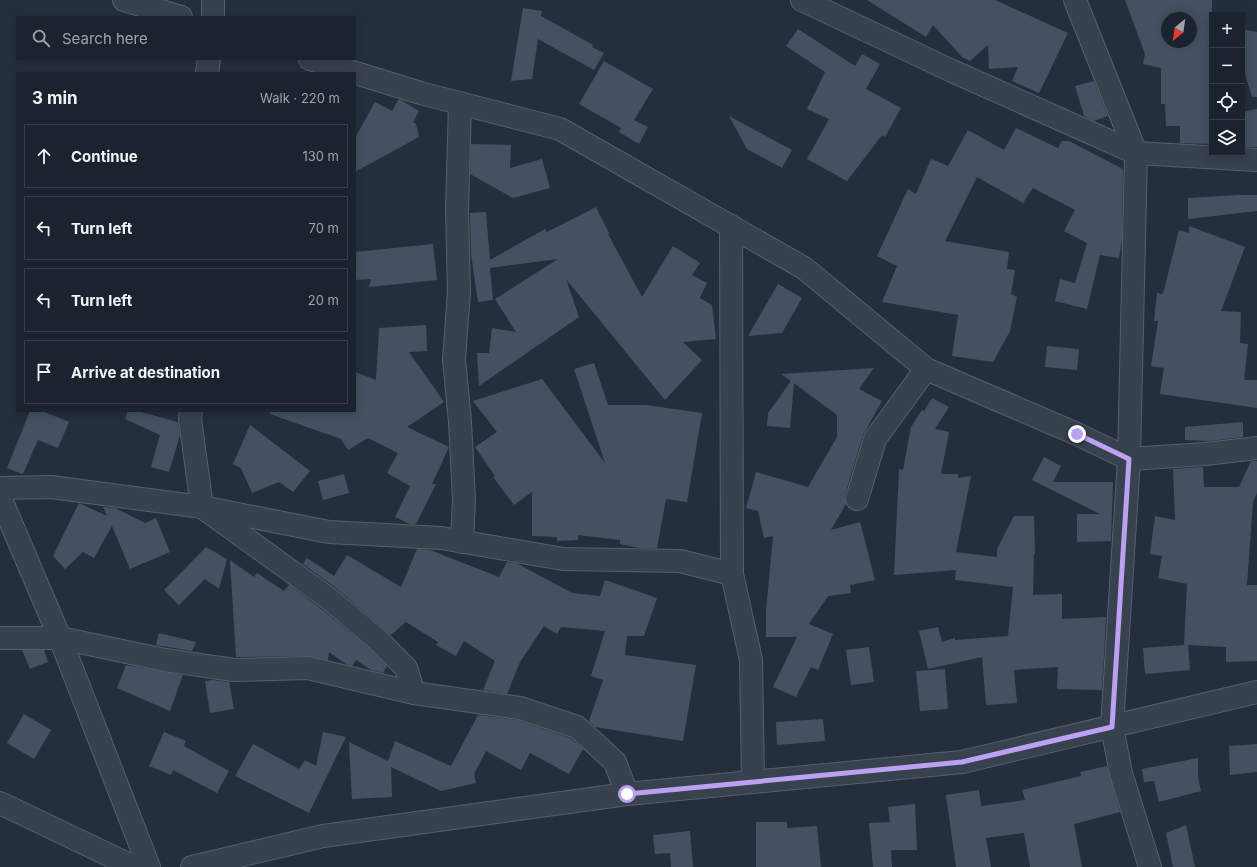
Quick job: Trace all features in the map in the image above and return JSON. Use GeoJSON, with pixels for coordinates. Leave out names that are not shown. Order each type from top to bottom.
{"type":"FeatureCollection","features":[{"type":"Feature","properties":{"kind":"street"},"geometry":{"type":"LineString","coordinates":[[124,0],[178,16]]}},
{"type":"Feature","properties":{"kind":"street"},"geometry":{"type":"LineString","coordinates":[[213,0],[213,16]]}},
{"type":"Feature","properties":{"kind":"street"},"geometry":{"type":"LineString","coordinates":[[802,0],[952,71],[1136,153],[1257,160]]}},
{"type":"Feature","properties":{"kind":"street"},"geometry":{"type":"LineString","coordinates":[[1075,0],[1136,153],[1129,459],[1112,727],[1121,773],[1150,867]]}},
{"type":"Feature","properties":{"kind":"street"},"geometry":{"type":"LineString","coordinates":[[207,72],[209,60]]}},
{"type":"Feature","properties":{"kind":"street"},"geometry":{"type":"LineString","coordinates":[[313,60],[352,72]]}},
{"type":"Feature","properties":{"kind":"street"},"geometry":{"type":"LineString","coordinates":[[356,73],[424,94],[560,129],[804,268],[926,369],[1077,434],[1129,459],[1206,454],[1257,448]]}},
{"type":"Feature","properties":{"kind":"street"},"geometry":{"type":"LineString","coordinates":[[460,103],[457,209],[459,292],[454,359],[460,422],[464,500],[462,542]]}},
{"type":"Feature","properties":{"kind":"street"},"geometry":{"type":"LineString","coordinates":[[731,226],[732,574],[751,660],[753,782]]}},
{"type":"Feature","properties":{"kind":"street"},"geometry":{"type":"LineString","coordinates":[[857,499],[875,439],[926,369]]}},
{"type":"Feature","properties":{"kind":"street"},"geometry":{"type":"LineString","coordinates":[[191,412],[190,419],[202,507],[328,598],[376,638],[406,668],[414,692]]}},
{"type":"Feature","properties":{"kind":"street"},"geometry":{"type":"LineString","coordinates":[[0,488],[52,487],[202,507],[329,532],[441,538],[563,559],[680,561],[732,574]]}},
{"type":"Feature","properties":{"kind":"street"},"geometry":{"type":"LineString","coordinates":[[0,497],[60,638],[149,867]]}},
{"type":"Feature","properties":{"kind":"street"},"geometry":{"type":"LineString","coordinates":[[0,638],[60,638],[165,660],[234,670],[308,668],[414,692],[520,708],[577,727],[615,762],[627,794]]}},
{"type":"Feature","properties":{"kind":"street"},"geometry":{"type":"LineString","coordinates":[[192,867],[323,836],[627,794],[962,762],[1257,692]]}},
{"type":"Feature","properties":{"kind":"street"},"geometry":{"type":"LineString","coordinates":[[0,803],[16,809],[134,867]]}},
{"type":"Feature","properties":{"kind":"building"},"geometry":{"type":"Polygon","coordinates":[[[867,0],[995,0],[1068,33],[1039,93],[1012,81],[1018,67],[989,69],[988,45],[970,61],[962,57],[933,25],[926,37],[867,0]]]}},
{"type":"Feature","properties":{"kind":"building"},"geometry":{"type":"Polygon","coordinates":[[[1125,0],[1212,0],[1212,12],[1209,12],[1209,144],[1180,143],[1180,126],[1166,126],[1165,104],[1161,104],[1161,68],[1143,64],[1145,54],[1125,0]]]}},
{"type":"Feature","properties":{"kind":"building"},"geometry":{"type":"Polygon","coordinates":[[[523,8],[542,11],[541,16],[593,45],[592,47],[604,53],[594,70],[538,39],[532,79],[511,81],[523,8]]]}},
{"type":"Feature","properties":{"kind":"building"},"geometry":{"type":"Polygon","coordinates":[[[798,29],[855,66],[862,54],[880,64],[866,89],[901,108],[885,137],[882,135],[847,181],[807,159],[829,119],[807,109],[825,72],[786,46],[798,29]]]}},
{"type":"Feature","properties":{"kind":"building"},"geometry":{"type":"Polygon","coordinates":[[[1245,30],[1257,32],[1257,97],[1252,97],[1245,74],[1245,30]]]}},
{"type":"Feature","properties":{"kind":"building"},"geometry":{"type":"Polygon","coordinates":[[[604,61],[653,89],[634,120],[648,127],[639,144],[619,132],[621,128],[579,104],[604,61]]]}},
{"type":"Feature","properties":{"kind":"building"},"geometry":{"type":"Polygon","coordinates":[[[1094,81],[1108,116],[1094,121],[1084,116],[1075,86],[1094,81]]]}},
{"type":"Feature","properties":{"kind":"building"},"geometry":{"type":"Polygon","coordinates":[[[399,99],[419,111],[413,122],[416,124],[419,137],[356,171],[356,136],[375,102],[392,111],[399,99]]]}},
{"type":"Feature","properties":{"kind":"building"},"geometry":{"type":"Polygon","coordinates":[[[1257,109],[1257,147],[1245,147],[1245,111],[1257,109]]]}},
{"type":"Feature","properties":{"kind":"building"},"geometry":{"type":"Polygon","coordinates":[[[729,116],[792,150],[782,168],[747,149],[729,116]]]}},
{"type":"Feature","properties":{"kind":"building"},"geometry":{"type":"Polygon","coordinates":[[[1016,128],[1058,148],[1062,141],[1069,141],[1123,169],[1122,240],[1119,258],[1100,255],[1087,309],[1055,301],[1060,279],[1075,283],[1087,243],[1064,231],[1075,210],[1033,188],[1023,203],[977,177],[945,241],[1009,252],[1007,269],[1015,270],[1011,294],[1017,297],[1010,331],[993,362],[952,356],[958,315],[882,302],[897,266],[877,256],[908,189],[916,194],[931,159],[948,166],[968,130],[1004,150],[1016,128]]]}},
{"type":"Feature","properties":{"kind":"building"},"geometry":{"type":"Polygon","coordinates":[[[471,144],[511,145],[510,168],[542,159],[550,188],[513,198],[470,174],[471,144]]]}},
{"type":"Feature","properties":{"kind":"building"},"geometry":{"type":"Polygon","coordinates":[[[1257,195],[1257,211],[1188,219],[1188,198],[1257,195]]]}},
{"type":"Feature","properties":{"kind":"building"},"geometry":{"type":"Polygon","coordinates":[[[596,207],[609,233],[608,234],[642,297],[673,246],[700,263],[692,275],[707,283],[700,298],[712,305],[716,339],[683,342],[702,360],[665,400],[566,279],[579,317],[479,386],[477,353],[489,353],[492,328],[516,332],[495,299],[558,259],[490,268],[493,300],[478,302],[471,254],[470,213],[486,212],[490,260],[545,229],[547,232],[596,207]]]}},
{"type":"Feature","properties":{"kind":"building"},"geometry":{"type":"Polygon","coordinates":[[[1189,226],[1245,247],[1221,311],[1241,312],[1240,343],[1248,344],[1244,380],[1257,380],[1257,408],[1160,394],[1164,368],[1151,366],[1158,321],[1154,321],[1157,293],[1163,294],[1179,230],[1189,233],[1189,226]]]}},
{"type":"Feature","properties":{"kind":"building"},"geometry":{"type":"Polygon","coordinates":[[[433,244],[437,280],[369,287],[371,279],[356,280],[356,252],[433,244]]]}},
{"type":"Feature","properties":{"kind":"building"},"geometry":{"type":"Polygon","coordinates":[[[778,284],[802,298],[782,333],[748,336],[778,284]]]}},
{"type":"Feature","properties":{"kind":"building"},"geometry":{"type":"Polygon","coordinates":[[[426,325],[427,351],[409,352],[444,402],[407,427],[449,447],[432,484],[436,484],[416,524],[410,524],[395,517],[410,486],[387,473],[398,453],[368,438],[348,450],[341,439],[270,414],[270,412],[356,412],[356,372],[376,380],[379,328],[426,325]]]}},
{"type":"Feature","properties":{"kind":"building"},"geometry":{"type":"Polygon","coordinates":[[[1047,346],[1079,349],[1077,370],[1045,367],[1047,346]]]}},
{"type":"Feature","properties":{"kind":"building"},"geometry":{"type":"Polygon","coordinates":[[[594,363],[608,405],[646,405],[702,413],[687,502],[666,499],[657,548],[639,548],[620,544],[620,540],[578,535],[578,540],[557,541],[557,537],[532,536],[532,492],[514,505],[493,477],[495,476],[475,447],[497,432],[473,401],[542,379],[605,463],[574,369],[594,363]]]}},
{"type":"Feature","properties":{"kind":"building"},"geometry":{"type":"Polygon","coordinates":[[[874,368],[859,389],[882,401],[863,435],[845,495],[846,504],[831,530],[860,522],[875,580],[850,585],[851,593],[828,596],[809,624],[833,634],[818,670],[811,667],[796,697],[773,687],[797,637],[766,637],[766,611],[773,536],[764,538],[758,511],[746,508],[756,472],[808,487],[837,437],[837,415],[794,383],[790,428],[767,426],[768,413],[791,381],[781,374],[874,368]]]}},
{"type":"Feature","properties":{"kind":"building"},"geometry":{"type":"Polygon","coordinates":[[[932,398],[949,407],[935,429],[949,432],[941,474],[958,474],[958,478],[971,476],[956,552],[997,557],[997,549],[1014,516],[1034,516],[1035,554],[1033,595],[1062,594],[1062,619],[1106,617],[1102,690],[1057,689],[1058,667],[1014,670],[1017,703],[986,705],[982,657],[928,669],[919,631],[938,627],[942,642],[955,638],[955,640],[1008,636],[1013,587],[955,580],[956,570],[894,575],[899,469],[903,470],[911,427],[932,398]]]}},
{"type":"Feature","properties":{"kind":"building"},"geometry":{"type":"Polygon","coordinates":[[[30,412],[44,412],[69,422],[58,448],[38,440],[23,474],[7,468],[30,412]]]}},
{"type":"Feature","properties":{"kind":"building"},"geometry":{"type":"Polygon","coordinates":[[[128,412],[141,412],[178,422],[180,435],[169,472],[151,467],[160,435],[125,419],[128,412]]]}},
{"type":"Feature","properties":{"kind":"building"},"geometry":{"type":"Polygon","coordinates":[[[1243,422],[1243,437],[1210,441],[1185,440],[1185,427],[1243,422]]]}},
{"type":"Feature","properties":{"kind":"building"},"geometry":{"type":"Polygon","coordinates":[[[250,425],[310,471],[293,492],[279,482],[252,493],[241,468],[233,464],[250,425]]]}},
{"type":"Feature","properties":{"kind":"building"},"geometry":{"type":"Polygon","coordinates":[[[1044,457],[1061,466],[1053,482],[1113,482],[1111,541],[1077,542],[1077,514],[1100,514],[1032,480],[1044,457]]]}},
{"type":"Feature","properties":{"kind":"building"},"geometry":{"type":"Polygon","coordinates":[[[1251,461],[1257,461],[1257,493],[1253,502],[1247,585],[1257,585],[1257,661],[1226,662],[1226,647],[1188,645],[1190,670],[1145,674],[1143,648],[1184,645],[1187,584],[1158,578],[1162,556],[1150,554],[1155,516],[1175,520],[1173,469],[1203,467],[1204,487],[1239,487],[1251,461]]]}},
{"type":"Feature","properties":{"kind":"building"},"geometry":{"type":"Polygon","coordinates":[[[344,474],[349,493],[323,500],[318,481],[344,474]]]}},
{"type":"Feature","properties":{"kind":"building"},"geometry":{"type":"Polygon","coordinates":[[[79,503],[107,516],[103,507],[115,508],[145,523],[156,518],[170,552],[130,569],[112,526],[94,558],[83,552],[65,569],[53,556],[79,503]]]}},
{"type":"Feature","properties":{"kind":"building"},"geometry":{"type":"Polygon","coordinates":[[[206,547],[227,559],[219,589],[205,579],[179,605],[164,590],[206,547]]]}},
{"type":"Feature","properties":{"kind":"building"},"geometry":{"type":"Polygon","coordinates":[[[417,549],[430,550],[499,577],[507,562],[518,564],[572,593],[600,596],[605,580],[657,598],[644,636],[627,636],[625,655],[696,665],[683,741],[595,727],[589,721],[603,680],[591,676],[605,631],[561,627],[557,634],[544,626],[520,662],[507,694],[483,690],[495,661],[464,641],[456,656],[436,645],[438,642],[406,622],[391,635],[336,588],[303,564],[307,558],[334,576],[347,555],[401,587],[417,549]]]}},
{"type":"Feature","properties":{"kind":"building"},"geometry":{"type":"Polygon","coordinates":[[[230,560],[254,577],[257,573],[284,591],[289,585],[369,648],[387,666],[383,673],[371,670],[356,660],[352,666],[346,664],[329,652],[328,660],[308,656],[236,657],[230,560]]]}},
{"type":"Feature","properties":{"kind":"building"},"geometry":{"type":"Polygon","coordinates":[[[159,633],[196,642],[192,651],[156,645],[159,633]]]}},
{"type":"Feature","properties":{"kind":"building"},"geometry":{"type":"Polygon","coordinates":[[[869,647],[874,682],[851,685],[846,650],[869,647]]]}},
{"type":"Feature","properties":{"kind":"building"},"geometry":{"type":"Polygon","coordinates":[[[22,650],[44,650],[48,662],[30,669],[22,650]]]}},
{"type":"Feature","properties":{"kind":"building"},"geometry":{"type":"Polygon","coordinates":[[[126,665],[183,675],[170,711],[117,688],[126,665]]]}},
{"type":"Feature","properties":{"kind":"building"},"geometry":{"type":"Polygon","coordinates":[[[945,669],[948,709],[920,711],[916,671],[945,669]]]}},
{"type":"Feature","properties":{"kind":"building"},"geometry":{"type":"Polygon","coordinates":[[[213,680],[229,682],[234,709],[210,713],[205,681],[213,680]]]}},
{"type":"Feature","properties":{"kind":"building"},"geometry":{"type":"Polygon","coordinates":[[[24,714],[51,730],[34,759],[7,743],[24,714]]]}},
{"type":"Feature","properties":{"kind":"building"},"geometry":{"type":"Polygon","coordinates":[[[478,715],[517,720],[570,738],[583,749],[569,774],[530,753],[521,770],[486,751],[474,774],[476,783],[441,791],[391,767],[392,797],[352,799],[349,742],[388,761],[395,741],[451,766],[478,715]]]}},
{"type":"Feature","properties":{"kind":"building"},"geometry":{"type":"Polygon","coordinates":[[[823,719],[825,741],[777,745],[776,722],[823,719]]]}},
{"type":"Feature","properties":{"kind":"building"},"geometry":{"type":"Polygon","coordinates":[[[164,732],[186,741],[184,746],[229,771],[217,793],[173,770],[171,775],[149,766],[164,732]]]}},
{"type":"Feature","properties":{"kind":"building"},"geometry":{"type":"Polygon","coordinates":[[[323,732],[346,737],[309,813],[235,776],[253,744],[299,769],[305,760],[316,766],[323,732]]]}},
{"type":"Feature","properties":{"kind":"building"},"geometry":{"type":"Polygon","coordinates":[[[1257,744],[1257,772],[1230,775],[1229,746],[1257,744]]]}},
{"type":"Feature","properties":{"kind":"building"},"geometry":{"type":"Polygon","coordinates":[[[1198,758],[1198,777],[1201,791],[1159,802],[1154,781],[1144,782],[1142,769],[1198,758]]]}},
{"type":"Feature","properties":{"kind":"building"},"geometry":{"type":"Polygon","coordinates":[[[1107,766],[1120,812],[1074,824],[1082,867],[1030,867],[1024,833],[986,838],[991,867],[956,867],[946,795],[979,790],[981,806],[1025,800],[1022,790],[1081,776],[1080,772],[1107,766]]]}},
{"type":"Feature","properties":{"kind":"building"},"geometry":{"type":"Polygon","coordinates":[[[915,804],[917,850],[891,850],[892,867],[873,867],[869,823],[890,822],[888,807],[915,804]]]}},
{"type":"Feature","properties":{"kind":"building"},"geometry":{"type":"Polygon","coordinates":[[[756,822],[787,822],[787,828],[817,826],[821,867],[756,867],[756,822]]]}},
{"type":"Feature","properties":{"kind":"building"},"geometry":{"type":"Polygon","coordinates":[[[1186,825],[1195,867],[1173,867],[1166,833],[1186,825]]]}},
{"type":"Feature","properties":{"kind":"building"},"geometry":{"type":"Polygon","coordinates":[[[690,831],[693,867],[671,867],[670,853],[655,854],[653,835],[690,831]]]}},
{"type":"Feature","properties":{"kind":"route"},"geometry":{"type":"LineString","coordinates":[[627,794],[962,762],[1112,727],[1129,459],[1077,434]]}}]}
